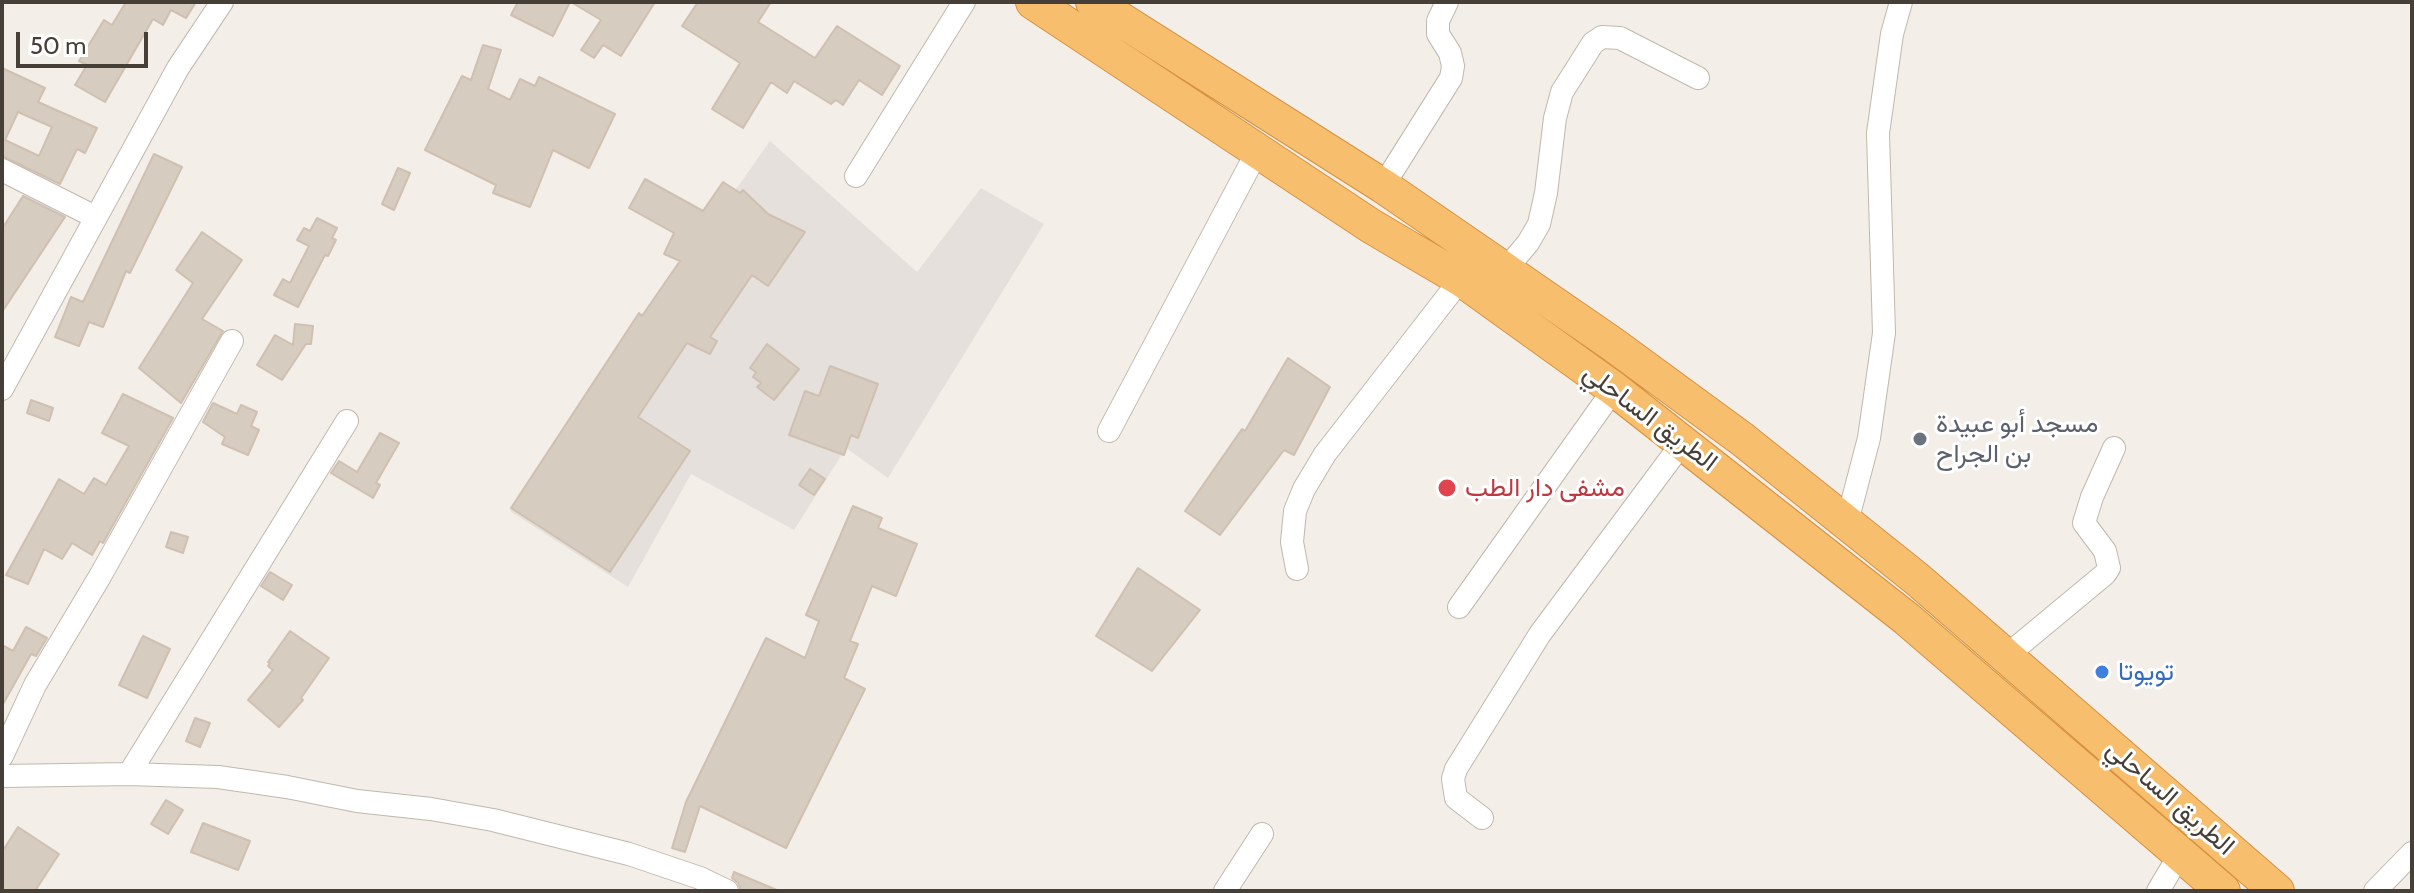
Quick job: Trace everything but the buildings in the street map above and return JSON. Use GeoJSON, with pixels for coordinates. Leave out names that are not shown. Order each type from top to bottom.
{"type":"FeatureCollection","features":[{"type":"Feature","properties":{"kind":"highway","name":"الطريق الساحلي"},"geometry":{"type":"LineString","coordinates":[[1033,2],[1371,226],[1461,279],[1614,389],[1907,619],[2223,891]]}},
{"type":"Feature","properties":{"kind":"highway","name":"الطريق الساحلي"},"geometry":{"type":"LineString","coordinates":[[1103,5],[1506,269],[1742,439],[1917,579],[2277,891]]}},
{"type":"Feature","properties":{"kind":"street"},"geometry":{"type":"LineString","coordinates":[[2,389],[178,68],[222,2]]}},
{"type":"Feature","properties":{"kind":"street"},"geometry":{"type":"LineString","coordinates":[[856,176],[964,2]]}},
{"type":"Feature","properties":{"kind":"street"},"geometry":{"type":"LineString","coordinates":[[1383,186],[1451,78],[1453,66],[1450,53],[1438,34],[1438,21],[1447,2]]}},
{"type":"Feature","properties":{"kind":"street"},"geometry":{"type":"LineString","coordinates":[[1847,522],[1869,438],[1884,333],[1878,133],[1892,34],[1901,2]]}},
{"type":"Feature","properties":{"kind":"street"},"geometry":{"type":"LineString","coordinates":[[1506,269],[1539,224],[1555,118],[1562,92],[1593,43],[1602,37],[1620,38],[1698,78]]}},
{"type":"Feature","properties":{"kind":"street"},"geometry":{"type":"LineString","coordinates":[[1109,431],[1258,150]]}},
{"type":"Feature","properties":{"kind":"street"},"geometry":{"type":"LineString","coordinates":[[2,170],[95,217]]}},
{"type":"Feature","properties":{"kind":"street"},"geometry":{"type":"LineString","coordinates":[[1297,569],[1292,542],[1295,511],[1304,489],[1325,454],[1461,279]]}},
{"type":"Feature","properties":{"kind":"street"},"geometry":{"type":"LineString","coordinates":[[2,756],[35,685],[232,341]]}},
{"type":"Feature","properties":{"kind":"street"},"geometry":{"type":"LineString","coordinates":[[1459,607],[1614,389]]}},
{"type":"Feature","properties":{"kind":"street"},"geometry":{"type":"LineString","coordinates":[[129,774],[347,421]]}},
{"type":"Feature","properties":{"kind":"street"},"geometry":{"type":"LineString","coordinates":[[1482,818],[1456,798],[1453,779],[1456,769],[1540,634],[1683,442]]}},
{"type":"Feature","properties":{"kind":"street"},"geometry":{"type":"LineString","coordinates":[[2005,657],[2109,568],[2105,551],[2084,523],[2114,448]]}},
{"type":"Feature","properties":{"kind":"street"},"geometry":{"type":"LineString","coordinates":[[2,776],[129,774],[218,777],[493,820],[629,854],[700,878],[727,891]]}},
{"type":"Feature","properties":{"kind":"street"},"geometry":{"type":"LineString","coordinates":[[1225,891],[1262,834]]}},
{"type":"Feature","properties":{"kind":"street"},"geometry":{"type":"LineString","coordinates":[[2375,891],[2412,853]]}},
{"type":"Feature","properties":{"kind":"street"},"geometry":{"type":"LineString","coordinates":[[2158,891],[2180,854]]}},
{"type":"Feature","properties":{"kind":"shaded area"},"geometry":{"type":"Polygon","coordinates":[[[770,141],[917,272],[981,188],[1044,224],[888,478],[846,448],[794,530],[691,474],[628,587],[510,511],[770,141]]]}},
{"type":"Feature","properties":{"kind":"place","name":"مسجد أبو عبيدة بن الجراح"},"geometry":{"type":"Point","coordinates":[1920,439]}},
{"type":"Feature","properties":{"kind":"place","name":"مشفى دار الطب"},"geometry":{"type":"Point","coordinates":[1447,488]}},
{"type":"Feature","properties":{"kind":"place","name":"تويوتا"},"geometry":{"type":"Point","coordinates":[2102,672]}}]}
